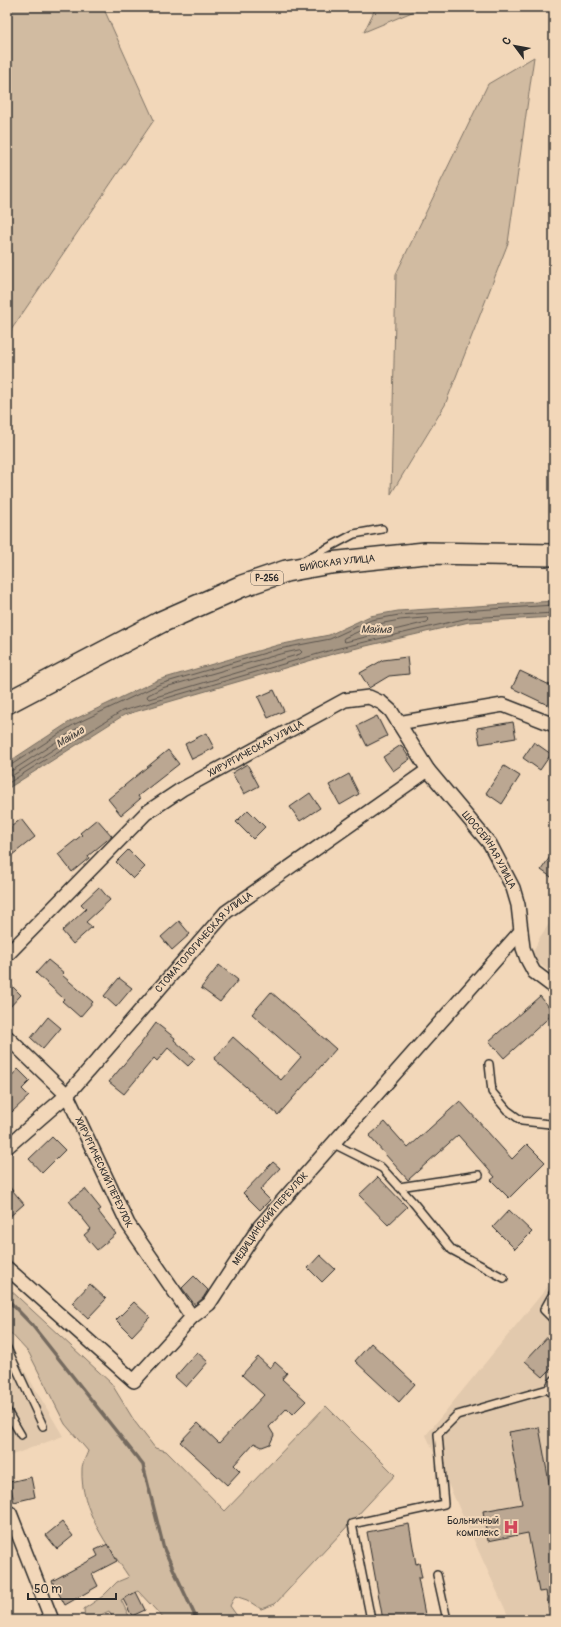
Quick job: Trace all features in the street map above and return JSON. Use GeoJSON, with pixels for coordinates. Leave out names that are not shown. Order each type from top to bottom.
{"type":"FeatureCollection","features":[{"type":"Feature","properties":{"kind":"main road","name":"БИЙСКАЯ УЛИЦА"},"geometry":{"type":"LineString","coordinates":[[7,703],[161,622],[242,586],[286,571],[330,563],[425,553],[554,555]]}},
{"type":"Feature","properties":{"kind":"street","name":"ХИРУРГИЧЕСКАЯ УЛИЦА"},"geometry":{"type":"LineString","coordinates":[[7,956],[146,813],[182,789],[345,700],[369,697],[382,703],[391,711],[398,723]]}},
{"type":"Feature","properties":{"kind":"street"},"geometry":{"type":"LineString","coordinates":[[398,723],[503,705],[554,725]]}},
{"type":"Feature","properties":{"kind":"street","name":"ШОССЕЙНАЯ УЛИЦА"},"geometry":{"type":"LineString","coordinates":[[398,723],[428,770],[490,844],[513,888],[518,905],[523,948],[527,959],[534,972],[554,987]]}},
{"type":"Feature","properties":{"kind":"street","name":"СТОМАТОЛОГИЧЕСКАЯ УЛИЦА"},"geometry":{"type":"LineString","coordinates":[[7,1146],[67,1094],[226,912],[428,770]]}},
{"type":"Feature","properties":{"kind":"street","name":"МЕДИЦИНСКИЙ ПЕРЕУЛОК"},"geometry":{"type":"LineString","coordinates":[[7,1268],[134,1381],[192,1317],[209,1304],[260,1226],[521,931]]}},
{"type":"Feature","properties":{"kind":"street","name":"ХИРУРГИЧЕСКИЙ ПЕРЕУЛОК"},"geometry":{"type":"LineString","coordinates":[[7,1037],[67,1094],[128,1224],[192,1317]]}},
{"type":"Feature","properties":{"kind":"street"},"geometry":{"type":"LineString","coordinates":[[10,1513],[52,1620]]}},
{"type":"Feature","properties":{"kind":"lane"},"geometry":{"type":"LineString","coordinates":[[286,571],[354,534],[382,529]]}},
{"type":"Feature","properties":{"kind":"lane"},"geometry":{"type":"LineString","coordinates":[[489,1064],[492,1092],[507,1110],[522,1121],[550,1124],[554,1128]]}},
{"type":"Feature","properties":{"kind":"lane"},"geometry":{"type":"LineString","coordinates":[[334,1144],[382,1168],[452,1250],[504,1278]]}},
{"type":"Feature","properties":{"kind":"lane"},"geometry":{"type":"LineString","coordinates":[[399,1187],[479,1175]]}},
{"type":"Feature","properties":{"kind":"lane"},"geometry":{"type":"LineString","coordinates":[[554,1292],[544,1310],[554,1320]]}},
{"type":"Feature","properties":{"kind":"lane"},"geometry":{"type":"LineString","coordinates":[[7,1348],[43,1426]]}},
{"type":"Feature","properties":{"kind":"lane"},"geometry":{"type":"LineString","coordinates":[[371,1620],[352,1524],[444,1504],[438,1434],[457,1415],[548,1390],[554,1380]]}},
{"type":"Feature","properties":{"kind":"lane"},"geometry":{"type":"LineString","coordinates":[[548,1390],[554,1396]]}},
{"type":"Feature","properties":{"kind":"lane"},"geometry":{"type":"LineString","coordinates":[[7,1411],[21,1436]]}},
{"type":"Feature","properties":{"kind":"lane"},"geometry":{"type":"LineString","coordinates":[[437,1575],[447,1620]]}},
{"type":"Feature","properties":{"kind":"shaded area"},"geometry":{"type":"Polygon","coordinates":[[[7,7],[103,7],[154,120],[7,336],[7,7]]]}},
{"type":"Feature","properties":{"kind":"shaded area"},"geometry":{"type":"Polygon","coordinates":[[[376,7],[424,7],[364,32],[376,7]]]}},
{"type":"Feature","properties":{"kind":"shaded area"},"geometry":{"type":"Polygon","coordinates":[[[534,57],[508,243],[445,405],[391,494],[396,274],[488,84],[534,57]]]}},
{"type":"Feature","properties":{"kind":"shaded area"},"geometry":{"type":"Polygon","coordinates":[[[554,917],[554,975],[531,957],[540,937],[554,917]]]}},
{"type":"Feature","properties":{"kind":"shaded area","name":"Больничный комплекс"},"geometry":{"type":"Polygon","coordinates":[[[554,1279],[554,1620],[510,1620],[426,1435],[554,1279]]]}},
{"type":"Feature","properties":{"kind":"shaded area"},"geometry":{"type":"Polygon","coordinates":[[[7,1287],[111,1383],[135,1422],[155,1448],[166,1451],[225,1511],[326,1406],[395,1475],[275,1604],[261,1609],[247,1600],[235,1596],[230,1606],[240,1620],[165,1620],[138,1591],[121,1600],[131,1620],[114,1620],[109,1611],[90,1620],[85,1620],[84,1609],[103,1596],[117,1582],[129,1577],[96,1526],[85,1499],[82,1469],[83,1462],[88,1451],[65,1424],[29,1353],[7,1329],[7,1287]]]}},
{"type":"Feature","properties":{"kind":"shaded area"},"geometry":{"type":"Polygon","coordinates":[[[7,1341],[63,1436],[7,1457],[7,1341]]]}},
{"type":"Feature","properties":{"kind":"water","name":"Майма"},"geometry":{"type":"Polygon","coordinates":[[[554,601],[554,617],[469,622],[336,653],[124,715],[7,789],[7,763],[71,721],[158,680],[278,645],[329,635],[370,616],[398,611],[554,601]]]}},
{"type":"Feature","properties":{"kind":"building"},"geometry":{"type":"Polygon","coordinates":[[[407,657],[409,674],[389,676],[369,688],[360,673],[383,660],[407,657]]]}},
{"type":"Feature","properties":{"kind":"building"},"geometry":{"type":"Polygon","coordinates":[[[520,671],[554,687],[554,708],[512,688],[520,671]]]}},
{"type":"Feature","properties":{"kind":"building"},"geometry":{"type":"Polygon","coordinates":[[[274,690],[284,711],[268,718],[258,697],[274,690]]]}},
{"type":"Feature","properties":{"kind":"building"},"geometry":{"type":"Polygon","coordinates":[[[377,716],[387,736],[367,746],[357,726],[377,716]]]}},
{"type":"Feature","properties":{"kind":"building"},"geometry":{"type":"Polygon","coordinates":[[[513,722],[516,738],[480,744],[477,728],[513,722]]]}},
{"type":"Feature","properties":{"kind":"building"},"geometry":{"type":"Polygon","coordinates":[[[206,733],[214,748],[192,759],[185,744],[206,733]]]}},
{"type":"Feature","properties":{"kind":"building"},"geometry":{"type":"Polygon","coordinates":[[[534,742],[551,754],[540,770],[523,758],[534,742]]]}},
{"type":"Feature","properties":{"kind":"building"},"geometry":{"type":"Polygon","coordinates":[[[401,745],[410,759],[393,771],[383,757],[401,745]]]}},
{"type":"Feature","properties":{"kind":"building"},"geometry":{"type":"Polygon","coordinates":[[[168,750],[179,764],[138,796],[140,799],[121,815],[108,799],[168,750]]]}},
{"type":"Feature","properties":{"kind":"building"},"geometry":{"type":"Polygon","coordinates":[[[247,764],[259,786],[244,794],[232,773],[247,764]]]}},
{"type":"Feature","properties":{"kind":"building"},"geometry":{"type":"Polygon","coordinates":[[[504,766],[520,776],[502,804],[486,793],[504,766]]]}},
{"type":"Feature","properties":{"kind":"building"},"geometry":{"type":"Polygon","coordinates":[[[349,774],[359,794],[340,805],[329,785],[349,774]]]}},
{"type":"Feature","properties":{"kind":"building"},"geometry":{"type":"Polygon","coordinates":[[[310,793],[320,808],[300,821],[290,807],[310,793]]]}},
{"type":"Feature","properties":{"kind":"building"},"geometry":{"type":"Polygon","coordinates":[[[248,810],[265,827],[253,839],[236,822],[248,810]]]}},
{"type":"Feature","properties":{"kind":"building"},"geometry":{"type":"Polygon","coordinates":[[[21,819],[35,837],[7,859],[7,830],[21,819]]]}},
{"type":"Feature","properties":{"kind":"building"},"geometry":{"type":"Polygon","coordinates":[[[97,819],[112,836],[72,872],[58,854],[82,835],[80,833],[97,819]]]}},
{"type":"Feature","properties":{"kind":"building"},"geometry":{"type":"Polygon","coordinates":[[[128,850],[145,867],[133,879],[116,862],[128,850]]]}},
{"type":"Feature","properties":{"kind":"building"},"geometry":{"type":"Polygon","coordinates":[[[554,851],[554,879],[541,870],[554,851]]]}},
{"type":"Feature","properties":{"kind":"building"},"geometry":{"type":"Polygon","coordinates":[[[99,887],[110,900],[86,922],[92,927],[73,944],[62,931],[86,909],[81,904],[99,887]]]}},
{"type":"Feature","properties":{"kind":"building"},"geometry":{"type":"Polygon","coordinates":[[[179,921],[190,934],[172,950],[161,937],[179,921]]]}},
{"type":"Feature","properties":{"kind":"building"},"geometry":{"type":"Polygon","coordinates":[[[48,960],[64,973],[62,975],[93,1002],[80,1017],[62,1001],[64,999],[36,973],[48,960]]]}},
{"type":"Feature","properties":{"kind":"building"},"geometry":{"type":"Polygon","coordinates":[[[219,965],[238,980],[220,1002],[201,988],[219,965]]]}},
{"type":"Feature","properties":{"kind":"building"},"geometry":{"type":"Polygon","coordinates":[[[119,978],[132,988],[116,1007],[104,996],[119,978]]]}},
{"type":"Feature","properties":{"kind":"building"},"geometry":{"type":"Polygon","coordinates":[[[7,981],[21,995],[7,1010],[7,981]]]}},
{"type":"Feature","properties":{"kind":"building"},"geometry":{"type":"Polygon","coordinates":[[[271,992],[336,1049],[278,1115],[214,1059],[233,1037],[281,1080],[301,1057],[252,1014],[271,992]]]}},
{"type":"Feature","properties":{"kind":"building"},"geometry":{"type":"Polygon","coordinates":[[[540,996],[554,1013],[504,1058],[489,1041],[540,996]]]}},
{"type":"Feature","properties":{"kind":"building"},"geometry":{"type":"Polygon","coordinates":[[[48,1017],[61,1028],[43,1049],[31,1038],[48,1017]]]}},
{"type":"Feature","properties":{"kind":"building"},"geometry":{"type":"Polygon","coordinates":[[[156,1023],[175,1038],[174,1040],[195,1059],[188,1066],[168,1048],[157,1061],[154,1058],[124,1094],[109,1082],[156,1023]]]}},
{"type":"Feature","properties":{"kind":"building"},"geometry":{"type":"Polygon","coordinates":[[[18,1069],[30,1081],[22,1089],[29,1096],[12,1112],[7,1107],[7,1081],[18,1069]]]}},
{"type":"Feature","properties":{"kind":"building"},"geometry":{"type":"Polygon","coordinates":[[[460,1101],[512,1159],[527,1144],[545,1162],[509,1198],[491,1180],[495,1177],[458,1135],[408,1180],[369,1136],[385,1122],[408,1148],[460,1101]]]}},
{"type":"Feature","properties":{"kind":"building"},"geometry":{"type":"Polygon","coordinates":[[[52,1137],[65,1150],[42,1173],[29,1159],[52,1137]]]}},
{"type":"Feature","properties":{"kind":"building"},"geometry":{"type":"Polygon","coordinates":[[[273,1162],[280,1168],[260,1190],[270,1200],[260,1210],[243,1193],[273,1162]]]}},
{"type":"Feature","properties":{"kind":"building"},"geometry":{"type":"Polygon","coordinates":[[[378,1177],[407,1207],[388,1225],[359,1195],[378,1177]]]}},
{"type":"Feature","properties":{"kind":"building"},"geometry":{"type":"Polygon","coordinates":[[[7,1184],[24,1204],[7,1219],[7,1184]]]}},
{"type":"Feature","properties":{"kind":"building"},"geometry":{"type":"Polygon","coordinates":[[[85,1189],[101,1209],[98,1211],[116,1234],[97,1250],[84,1235],[91,1229],[69,1201],[85,1189]]]}},
{"type":"Feature","properties":{"kind":"building"},"geometry":{"type":"Polygon","coordinates":[[[509,1210],[532,1232],[515,1249],[493,1227],[509,1210]]]}},
{"type":"Feature","properties":{"kind":"building"},"geometry":{"type":"Polygon","coordinates":[[[320,1255],[335,1269],[322,1282],[308,1268],[320,1255]]]}},
{"type":"Feature","properties":{"kind":"building"},"geometry":{"type":"Polygon","coordinates":[[[194,1276],[208,1290],[203,1298],[195,1305],[182,1288],[194,1276]]]}},
{"type":"Feature","properties":{"kind":"building"},"geometry":{"type":"Polygon","coordinates":[[[90,1284],[106,1299],[88,1318],[72,1303],[90,1284]]]}},
{"type":"Feature","properties":{"kind":"building"},"geometry":{"type":"Polygon","coordinates":[[[134,1302],[150,1317],[132,1336],[116,1320],[134,1302]]]}},
{"type":"Feature","properties":{"kind":"building"},"geometry":{"type":"Polygon","coordinates":[[[554,1330],[554,1366],[543,1377],[525,1361],[554,1330]]]}},
{"type":"Feature","properties":{"kind":"building"},"geometry":{"type":"Polygon","coordinates":[[[371,1343],[415,1384],[399,1402],[355,1361],[371,1343]]]}},
{"type":"Feature","properties":{"kind":"building"},"geometry":{"type":"Polygon","coordinates":[[[197,1352],[208,1362],[186,1387],[175,1377],[197,1352]]]}},
{"type":"Feature","properties":{"kind":"building"},"geometry":{"type":"Polygon","coordinates":[[[258,1357],[270,1368],[275,1362],[287,1373],[282,1379],[306,1401],[293,1414],[287,1408],[269,1427],[274,1435],[270,1444],[262,1447],[254,1443],[234,1465],[240,1471],[227,1485],[180,1442],[198,1423],[219,1443],[264,1395],[242,1375],[258,1357]]]}},
{"type":"Feature","properties":{"kind":"building"},"geometry":{"type":"Polygon","coordinates":[[[539,1427],[554,1510],[554,1610],[549,1611],[546,1591],[539,1592],[528,1533],[488,1541],[483,1511],[522,1504],[509,1432],[539,1427]]]}},
{"type":"Feature","properties":{"kind":"building"},"geometry":{"type":"Polygon","coordinates":[[[31,1477],[35,1497],[14,1502],[10,1482],[31,1477]]]}},
{"type":"Feature","properties":{"kind":"building"},"geometry":{"type":"Polygon","coordinates":[[[62,1522],[73,1536],[57,1549],[46,1535],[62,1522]]]}},
{"type":"Feature","properties":{"kind":"building"},"geometry":{"type":"Polygon","coordinates":[[[409,1524],[416,1564],[419,1563],[422,1578],[418,1578],[426,1620],[383,1620],[367,1532],[409,1524]]]}},
{"type":"Feature","properties":{"kind":"building"},"geometry":{"type":"Polygon","coordinates":[[[108,1544],[117,1561],[92,1574],[98,1586],[65,1605],[52,1581],[98,1556],[95,1550],[108,1544]]]}},
{"type":"Feature","properties":{"kind":"building"},"geometry":{"type":"Polygon","coordinates":[[[136,1592],[145,1610],[132,1616],[123,1599],[136,1592]]]}},
{"type":"Feature","properties":{"kind":"waterway"},"geometry":{"type":"LineString","coordinates":[[7,1299],[32,1325],[143,1465],[164,1549],[197,1620]]}},
{"type":"Feature","properties":{"kind":"place","name":"Больничный комплекс"},"geometry":{"type":"Point","coordinates":[511,1527]}}]}
